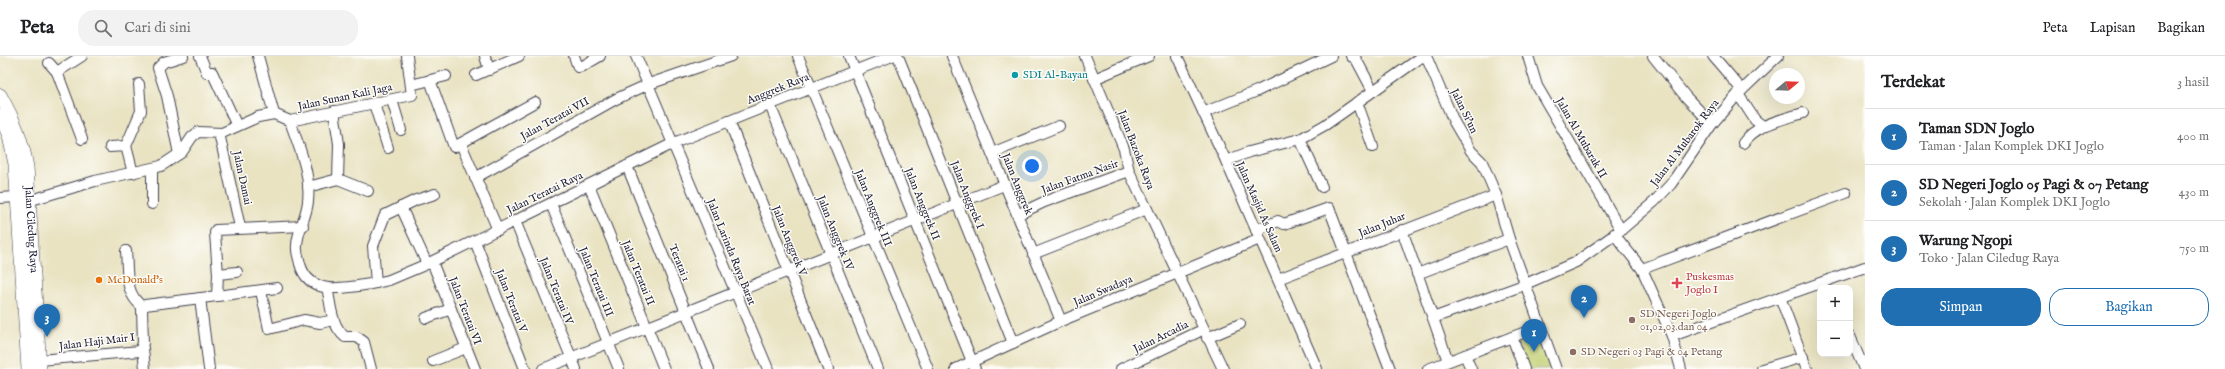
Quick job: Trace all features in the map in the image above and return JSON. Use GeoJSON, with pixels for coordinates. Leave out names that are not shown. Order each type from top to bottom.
{"type":"FeatureCollection","features":[{"type":"Feature","properties":{"kind":"main road","name":"Jalan Ciledug Raya"},"geometry":{"type":"LineString","coordinates":[[0,95],[15,122],[22,142],[27,167],[22,199]]}},
{"type":"Feature","properties":{"kind":"main road","name":"Jalan Ciledug Raya"},"geometry":{"type":"LineString","coordinates":[[0,115],[9,136],[22,199],[34,365]]}},
{"type":"Feature","properties":{"kind":"street"},"geometry":{"type":"LineString","coordinates":[[57,72],[82,56]]}},
{"type":"Feature","properties":{"kind":"street"},"geometry":{"type":"LineString","coordinates":[[179,154],[167,96],[158,68],[164,62],[183,56]]}},
{"type":"Feature","properties":{"kind":"street"},"geometry":{"type":"LineString","coordinates":[[200,56],[207,73],[212,72],[237,126]]}},
{"type":"Feature","properties":{"kind":"street"},"geometry":{"type":"LineString","coordinates":[[0,198],[22,199],[152,169],[169,162],[179,154],[192,137],[198,132],[219,133],[258,117],[274,114],[258,56]]}},
{"type":"Feature","properties":{"kind":"street"},"geometry":{"type":"LineString","coordinates":[[407,56],[411,85],[446,76]]}},
{"type":"Feature","properties":{"kind":"street"},"geometry":{"type":"LineString","coordinates":[[486,56],[489,70]]}},
{"type":"Feature","properties":{"kind":"street"},"geometry":{"type":"LineString","coordinates":[[476,75],[520,56]]}},
{"type":"Feature","properties":{"kind":"street"},"geometry":{"type":"LineString","coordinates":[[574,56],[578,66],[583,66],[600,56]]}},
{"type":"Feature","properties":{"kind":"street","name":"Jalan Larinda Raya Barat"},"geometry":{"type":"LineString","coordinates":[[636,56],[674,143],[734,292],[768,369]]}},
{"type":"Feature","properties":{"kind":"street","name":"Jalan Teratai VII"},"geometry":{"type":"LineString","coordinates":[[475,178],[616,99],[649,84],[683,74],[730,56]]}},
{"type":"Feature","properties":{"kind":"street","name":"Jalan Anggrek III"},"geometry":{"type":"LineString","coordinates":[[798,56],[928,369]]}},
{"type":"Feature","properties":{"kind":"street","name":"Jalan Anggrek II"},"geometry":{"type":"LineString","coordinates":[[849,56],[973,365]]}},
{"type":"Feature","properties":{"kind":"street","name":"Anggrek Raya"},"geometry":{"type":"LineString","coordinates":[[674,143],[892,56]]}},
{"type":"Feature","properties":{"kind":"street","name":"Jalan Anggrek I"},"geometry":{"type":"LineString","coordinates":[[898,56],[1013,343]]}},
{"type":"Feature","properties":{"kind":"street","name":"Jalan Anggrek"},"geometry":{"type":"LineString","coordinates":[[952,56],[1061,322]]}},
{"type":"Feature","properties":{"kind":"street","name":"Jalan Bazoka Raya"},"geometry":{"type":"LineString","coordinates":[[1085,56],[1124,149],[1129,171],[1175,274]]}},
{"type":"Feature","properties":{"kind":"street"},"geometry":{"type":"LineString","coordinates":[[1094,79],[1149,56]]}},
{"type":"Feature","properties":{"kind":"street","name":"Jalan Masjid As Salam"},"geometry":{"type":"LineString","coordinates":[[1177,56],[1226,161],[1317,369]]}},
{"type":"Feature","properties":{"kind":"street"},"geometry":{"type":"LineString","coordinates":[[1203,113],[1257,91],[1331,56]]}},
{"type":"Feature","properties":{"kind":"street"},"geometry":{"type":"LineString","coordinates":[[1351,56],[1360,65],[1373,91]]}},
{"type":"Feature","properties":{"kind":"street"},"geometry":{"type":"LineString","coordinates":[[1226,161],[1249,152],[1300,139],[1425,56]]}},
{"type":"Feature","properties":{"kind":"street","name":"Jalan Si'un"},"geometry":{"type":"LineString","coordinates":[[1425,56],[1454,122],[1471,151],[1482,162],[1496,195],[1509,239],[1556,369]]}},
{"type":"Feature","properties":{"kind":"street","name":"Jalan Al Mubarak II"},"geometry":{"type":"LineString","coordinates":[[1528,56],[1536,86],[1617,232],[1642,269],[1672,336],[1681,369]]}},
{"type":"Feature","properties":{"kind":"street"},"geometry":{"type":"LineString","coordinates":[[1653,56],[1686,97],[1712,124]]}},
{"type":"Feature","properties":{"kind":"street"},"geometry":{"type":"LineString","coordinates":[[1713,56],[1740,92],[1755,120],[1764,126]]}},
{"type":"Feature","properties":{"kind":"street","name":"Jalan Al Mubarok Raya"},"geometry":{"type":"LineString","coordinates":[[1433,318],[1526,284],[1576,262],[1617,232],[1654,202],[1671,184],[1712,124],[1740,92],[1777,56]]}},
{"type":"Feature","properties":{"kind":"street"},"geometry":{"type":"LineString","coordinates":[[49,63],[57,72],[82,139]]}},
{"type":"Feature","properties":{"kind":"street"},"geometry":{"type":"LineString","coordinates":[[430,80],[454,146],[461,144],[535,102]]}},
{"type":"Feature","properties":{"kind":"street"},"geometry":{"type":"LineString","coordinates":[[134,173],[126,146],[141,111],[139,84]]}},
{"type":"Feature","properties":{"kind":"street","name":"Jalan Sunan Kali Jaga"},"geometry":{"type":"LineString","coordinates":[[274,114],[290,121],[374,104],[412,95],[411,85]]}},
{"type":"Feature","properties":{"kind":"street"},"geometry":{"type":"LineString","coordinates":[[392,100],[401,130]]}},
{"type":"Feature","properties":{"kind":"street"},"geometry":{"type":"LineString","coordinates":[[1357,102],[1373,147]]}},
{"type":"Feature","properties":{"kind":"street"},"geometry":{"type":"LineString","coordinates":[[374,104],[388,148]]}},
{"type":"Feature","properties":{"kind":"street","name":"Jalan Anggrek IV"},"geometry":{"type":"LineString","coordinates":[[770,105],[878,369]]}},
{"type":"Feature","properties":{"kind":"street"},"geometry":{"type":"LineString","coordinates":[[334,111],[339,144],[338,180]]}},
{"type":"Feature","properties":{"kind":"street"},"geometry":{"type":"LineString","coordinates":[[1743,143],[1750,133],[1764,126],[1803,114]]}},
{"type":"Feature","properties":{"kind":"street"},"geometry":{"type":"LineString","coordinates":[[290,121],[306,170],[308,187],[308,202],[297,245],[303,274],[307,279],[329,288],[328,292],[334,320],[340,332],[345,338],[357,337],[364,342],[371,369]]}},
{"type":"Feature","properties":{"kind":"street","name":"Jalan Anggrek V"},"geometry":{"type":"LineString","coordinates":[[729,121],[828,369]]}},
{"type":"Feature","properties":{"kind":"street"},"geometry":{"type":"LineString","coordinates":[[992,153],[1059,126]]}},
{"type":"Feature","properties":{"kind":"street","name":"Jalan Damai"},"geometry":{"type":"LineString","coordinates":[[219,133],[240,228]]}},
{"type":"Feature","properties":{"kind":"street"},"geometry":{"type":"LineString","coordinates":[[1300,139],[1322,187]]}},
{"type":"Feature","properties":{"kind":"street","name":"Jalan Teratai Raya"},"geometry":{"type":"LineString","coordinates":[[329,288],[336,290],[389,280],[430,263],[674,143]]}},
{"type":"Feature","properties":{"kind":"street"},"geometry":{"type":"LineString","coordinates":[[461,144],[498,230]]}},
{"type":"Feature","properties":{"kind":"street"},"geometry":{"type":"LineString","coordinates":[[110,147],[126,146]]}},
{"type":"Feature","properties":{"kind":"street","name":"Teratai 1"},"geometry":{"type":"LineString","coordinates":[[627,166],[709,369]]}},
{"type":"Feature","properties":{"kind":"street"},"geometry":{"type":"LineString","coordinates":[[152,169],[152,204]]}},
{"type":"Feature","properties":{"kind":"street","name":"Jalan Fatma Nasir"},"geometry":{"type":"LineString","coordinates":[[1017,215],[1129,171]]}},
{"type":"Feature","properties":{"kind":"street"},"geometry":{"type":"LineString","coordinates":[[308,187],[338,180],[368,191]]}},
{"type":"Feature","properties":{"kind":"street","name":"Jalan Teratai II"},"geometry":{"type":"LineString","coordinates":[[590,185],[648,326],[664,369]]}},
{"type":"Feature","properties":{"kind":"street"},"geometry":{"type":"LineString","coordinates":[[543,369],[830,253],[1004,185]]}},
{"type":"Feature","properties":{"kind":"street"},"geometry":{"type":"LineString","coordinates":[[1642,269],[1846,193]]}},
{"type":"Feature","properties":{"kind":"street"},"geometry":{"type":"LineString","coordinates":[[376,283],[373,250],[375,237],[384,215],[435,194]]}},
{"type":"Feature","properties":{"kind":"street","name":"Jalan Juhar"},"geometry":{"type":"LineString","coordinates":[[1278,279],[1496,195]]}},
{"type":"Feature","properties":{"kind":"street","name":"Jalan Teratai III"},"geometry":{"type":"LineString","coordinates":[[551,204],[619,369]]}},
{"type":"Feature","properties":{"kind":"street","name":"Jalan Teratai VI"},"geometry":{"type":"LineString","coordinates":[[401,207],[430,263],[451,309],[475,369]]}},
{"type":"Feature","properties":{"kind":"street","name":"Jalan Swadaya"},"geometry":{"type":"LineString","coordinates":[[956,369],[973,365],[1013,343],[1175,274],[1258,235],[1278,221],[1284,224],[1329,208],[1347,252]]}},
{"type":"Feature","properties":{"kind":"street"},"geometry":{"type":"LineString","coordinates":[[1033,254],[1147,209]]}},
{"type":"Feature","properties":{"kind":"street","name":"Jalan Teratai IV"},"geometry":{"type":"LineString","coordinates":[[515,221],[576,369]]}},
{"type":"Feature","properties":{"kind":"street"},"geometry":{"type":"LineString","coordinates":[[217,296],[218,274],[215,231],[240,228],[303,226]]}},
{"type":"Feature","properties":{"kind":"street"},"geometry":{"type":"LineString","coordinates":[[1402,230],[1448,361]]}},
{"type":"Feature","properties":{"kind":"street"},"geometry":{"type":"LineString","coordinates":[[1417,274],[1509,239]]}},
{"type":"Feature","properties":{"kind":"street","name":"Jalan Teratai V"},"geometry":{"type":"LineString","coordinates":[[475,241],[526,369]]}},
{"type":"Feature","properties":{"kind":"street"},"geometry":{"type":"LineString","coordinates":[[126,250],[129,289],[136,302],[143,307],[145,305],[278,288]]}},
{"type":"Feature","properties":{"kind":"street"},"geometry":{"type":"LineString","coordinates":[[1347,252],[1390,369]]}},
{"type":"Feature","properties":{"kind":"street"},"geometry":{"type":"LineString","coordinates":[[1672,336],[1780,297],[1828,284],[1865,267]]}},
{"type":"Feature","properties":{"kind":"street"},"geometry":{"type":"LineString","coordinates":[[218,274],[237,272]]}},
{"type":"Feature","properties":{"kind":"street","name":"Jalan Arcadia"},"geometry":{"type":"LineString","coordinates":[[1121,369],[1203,335],[1175,274]]}},
{"type":"Feature","properties":{"kind":"street"},"geometry":{"type":"LineString","coordinates":[[262,290],[269,329],[304,320],[320,323],[334,320]]}},
{"type":"Feature","properties":{"kind":"street"},"geometry":{"type":"LineString","coordinates":[[1780,297],[1804,357],[1807,369]]}},
{"type":"Feature","properties":{"kind":"street"},"geometry":{"type":"LineString","coordinates":[[200,298],[209,369]]}},
{"type":"Feature","properties":{"kind":"street","name":"Jalan Haji Mair I"},"geometry":{"type":"LineString","coordinates":[[34,365],[138,351],[143,348],[143,307]]}},
{"type":"Feature","properties":{"kind":"street"},"geometry":{"type":"LineString","coordinates":[[426,318],[451,309]]}},
{"type":"Feature","properties":{"kind":"street"},"geometry":{"type":"LineString","coordinates":[[1223,369],[1203,335],[1240,324]]}},
{"type":"Feature","properties":{"kind":"street"},"geometry":{"type":"LineString","coordinates":[[1428,369],[1541,326]]}},
{"type":"Feature","properties":{"kind":"street"},"geometry":{"type":"LineString","coordinates":[[1512,337],[1524,369]]}},
{"type":"Feature","properties":{"kind":"street"},"geometry":{"type":"LineString","coordinates":[[1853,343],[1864,369]]}},
{"type":"Feature","properties":{"kind":"street"},"geometry":{"type":"LineString","coordinates":[[143,348],[145,369]]}},
{"type":"Feature","properties":{"kind":"street"},"geometry":{"type":"LineString","coordinates":[[433,361],[466,348]]}},
{"type":"Feature","properties":{"kind":"street"},"geometry":{"type":"LineString","coordinates":[[1465,355],[1471,369]]}},
{"type":"Feature","properties":{"kind":"street"},"geometry":{"type":"LineString","coordinates":[[1762,369],[1804,357]]}},
{"type":"Feature","properties":{"kind":"green space"},"geometry":{"type":"Polygon","coordinates":[[[1537,328],[1553,369],[1527,369],[1515,336],[1537,328]]]}},
{"type":"Feature","properties":{"kind":"place","name":"SDI Al-Bayan"},"geometry":{"type":"Point","coordinates":[1015,75]}},
{"type":"Feature","properties":{"kind":"place","name":"McDonald's"},"geometry":{"type":"Point","coordinates":[99,280]}},
{"type":"Feature","properties":{"kind":"place","name":"Puskesmas Joglo I"},"geometry":{"type":"Point","coordinates":[1677,283]}},
{"type":"Feature","properties":{"kind":"place","name":"SD Negeri Joglo 05 Pagi & 07 Petang"},"geometry":{"type":"Point","coordinates":[1584,318]}},
{"type":"Feature","properties":{"kind":"place","name":"SD Negeri Joglo 01,02,03 dan 04"},"geometry":{"type":"Point","coordinates":[1632,320]}},
{"type":"Feature","properties":{"kind":"place","name":"Warung Ngopi"},"geometry":{"type":"Point","coordinates":[47,337]}},
{"type":"Feature","properties":{"kind":"place","name":"Taman SDN Joglo"},"geometry":{"type":"Point","coordinates":[1534,352]}},
{"type":"Feature","properties":{"kind":"place","name":"SD Negeri 03 Pagi & 04 Petang"},"geometry":{"type":"Point","coordinates":[1573,352]}}]}
